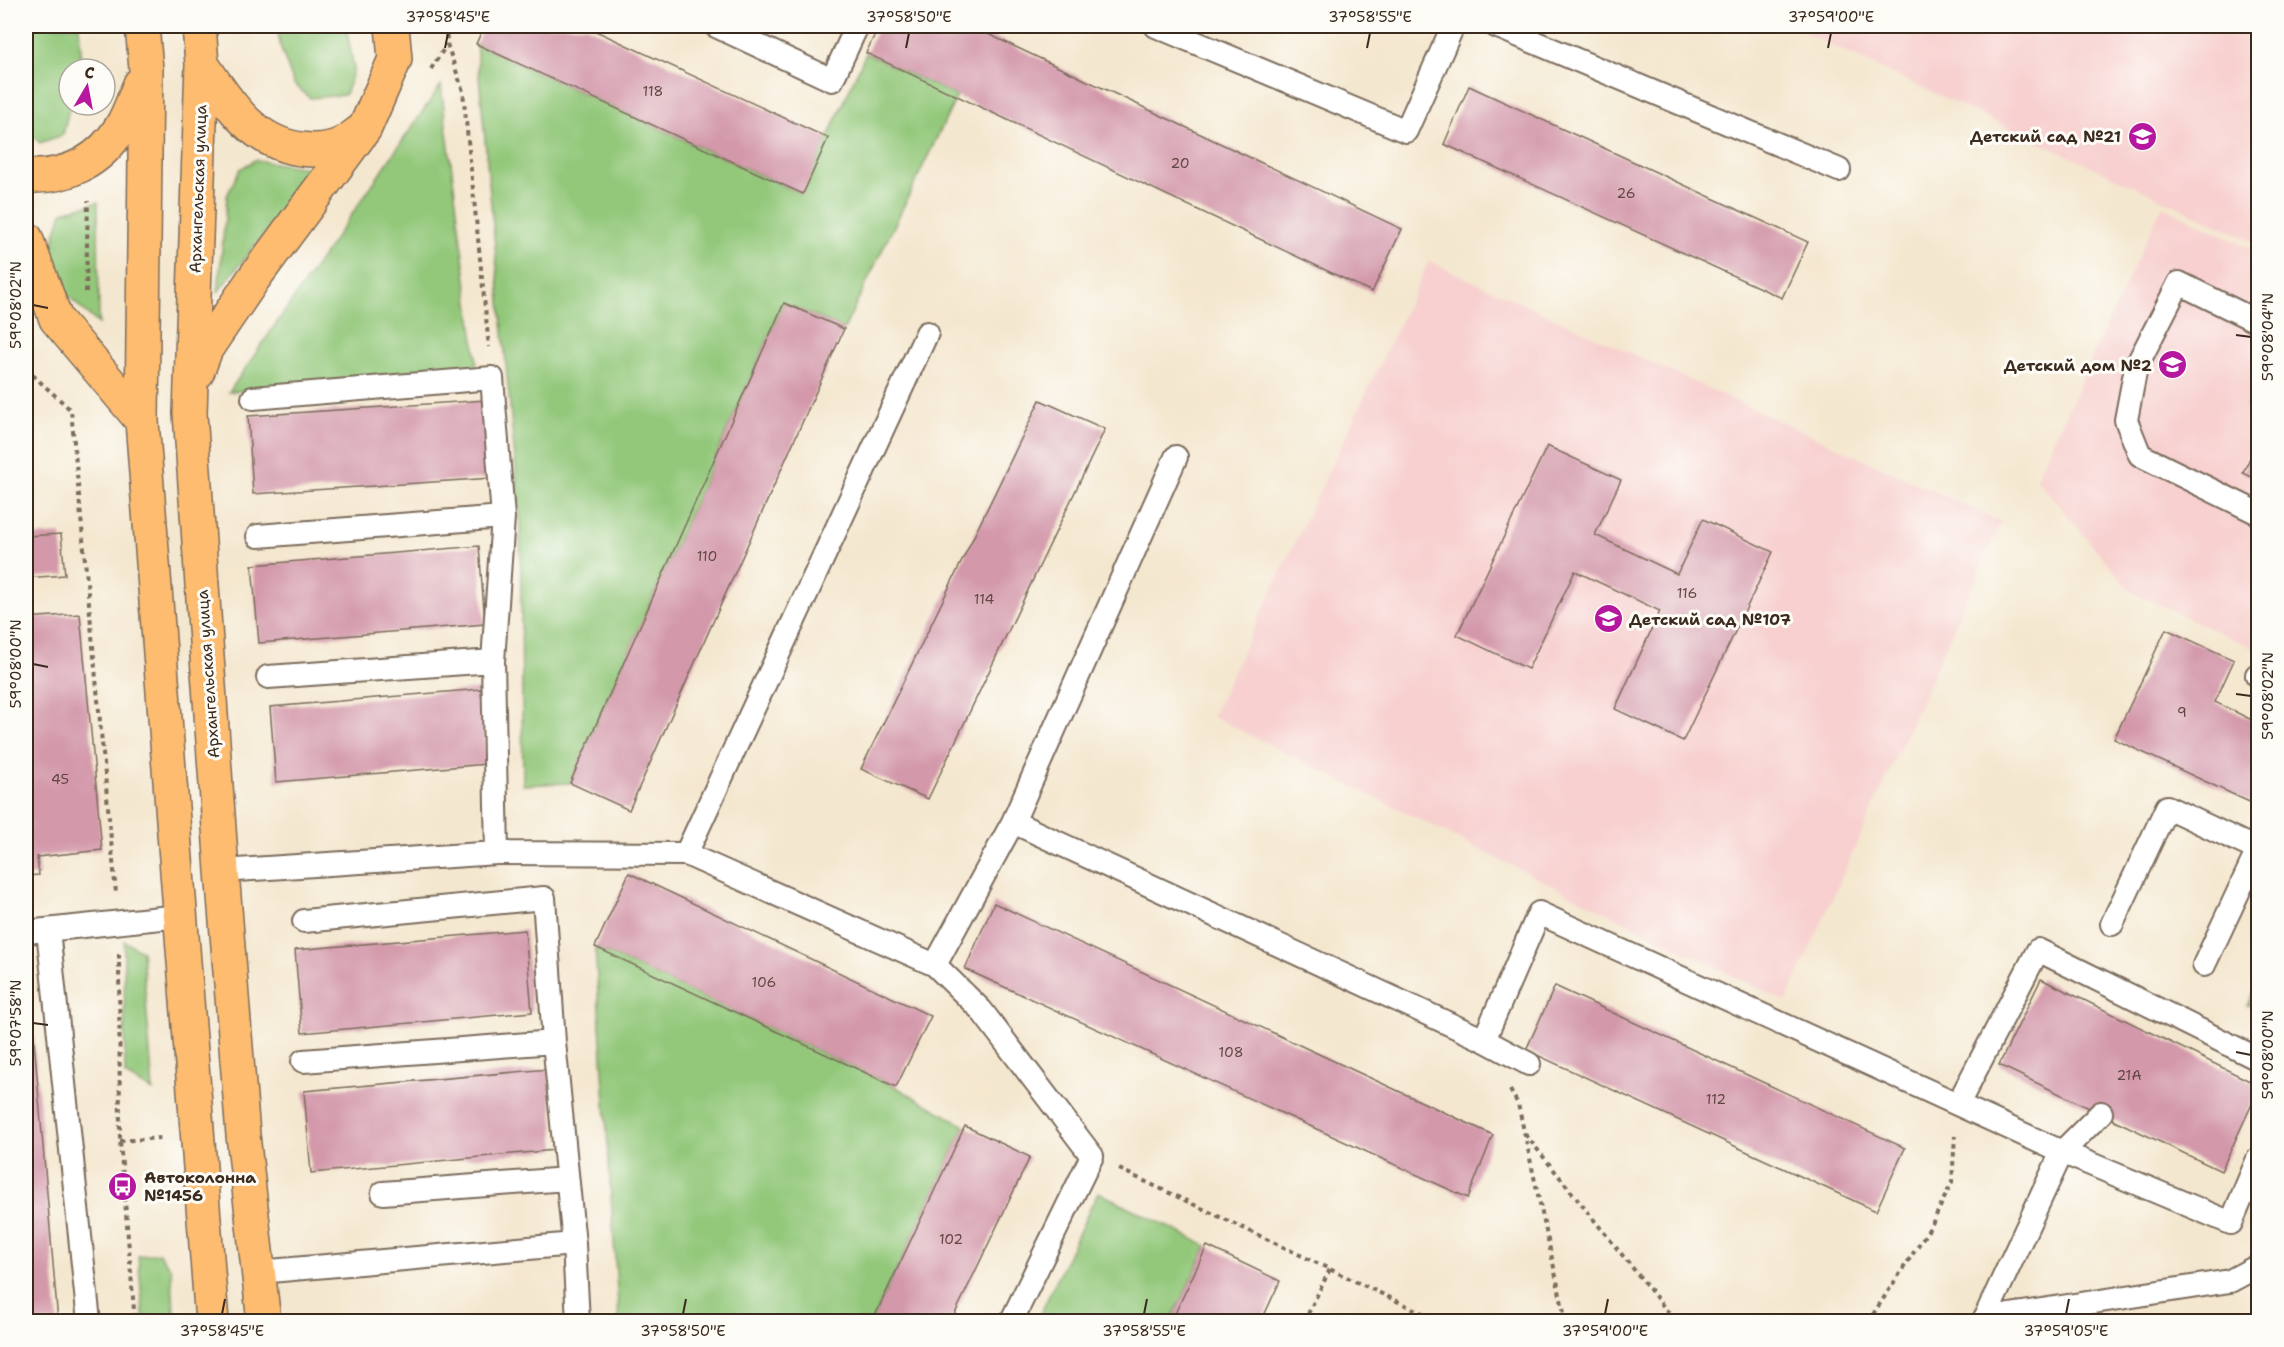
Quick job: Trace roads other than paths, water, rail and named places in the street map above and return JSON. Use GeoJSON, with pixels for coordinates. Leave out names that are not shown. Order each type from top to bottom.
{"type":"FeatureCollection","features":[{"type":"Feature","properties":{"kind":"main road"},"geometry":{"type":"LineString","coordinates":[[142,26],[146,69],[142,420],[212,1322]]}},
{"type":"Feature","properties":{"kind":"main road","name":"Архангельская улица"},"geometry":{"type":"LineString","coordinates":[[199,26],[202,64],[190,414],[243,1135],[264,1322]]}},
{"type":"Feature","properties":{"kind":"main road"},"geometry":{"type":"LineString","coordinates":[[190,414],[198,368],[206,349],[254,278],[365,128],[395,59],[392,26]]}},
{"type":"Feature","properties":{"kind":"main road"},"geometry":{"type":"LineString","coordinates":[[202,64],[231,106],[254,130],[285,147],[308,150],[328,149],[342,144],[365,128]]}},
{"type":"Feature","properties":{"kind":"main road"},"geometry":{"type":"LineString","coordinates":[[26,177],[48,177],[84,165],[98,155],[121,128],[146,69]]}},
{"type":"Feature","properties":{"kind":"main road"},"geometry":{"type":"LineString","coordinates":[[26,238],[56,319],[142,420]]}},
{"type":"Feature","properties":{"kind":"lane"},"geometry":{"type":"LineString","coordinates":[[716,26],[832,80],[857,26]]}},
{"type":"Feature","properties":{"kind":"lane"},"geometry":{"type":"LineString","coordinates":[[1162,27],[1406,131],[1453,26]]}},
{"type":"Feature","properties":{"kind":"lane"},"geometry":{"type":"LineString","coordinates":[[1496,26],[1839,170]]}},
{"type":"Feature","properties":{"kind":"lane"},"geometry":{"type":"LineString","coordinates":[[2259,322],[2179,283],[2136,367],[2126,420],[2140,455],[2259,513]]}},
{"type":"Feature","properties":{"kind":"lane"},"geometry":{"type":"LineString","coordinates":[[686,854],[927,333]]}},
{"type":"Feature","properties":{"kind":"lane"},"geometry":{"type":"LineString","coordinates":[[254,398],[492,378],[503,517],[493,661],[497,852]]}},
{"type":"Feature","properties":{"kind":"lane"},"geometry":{"type":"LineString","coordinates":[[935,965],[1012,822],[1176,457]]}},
{"type":"Feature","properties":{"kind":"lane"},"geometry":{"type":"LineString","coordinates":[[258,537],[503,517]]}},
{"type":"Feature","properties":{"kind":"lane"},"geometry":{"type":"LineString","coordinates":[[268,676],[493,661]]}},
{"type":"Feature","properties":{"kind":"lane"},"geometry":{"type":"LineString","coordinates":[[2112,924],[2167,807],[2258,850],[2204,965]]}},
{"type":"Feature","properties":{"kind":"lane"},"geometry":{"type":"LineString","coordinates":[[1012,822],[1484,1040],[1529,1064]]}},
{"type":"Feature","properties":{"kind":"lane"},"geometry":{"type":"LineString","coordinates":[[222,871],[497,852],[686,854],[935,965],[981,1010],[1092,1156],[1011,1322]]}},
{"type":"Feature","properties":{"kind":"lane"},"geometry":{"type":"LineString","coordinates":[[304,921],[544,898],[554,1042],[574,1244],[578,1322]]}},
{"type":"Feature","properties":{"kind":"lane"},"geometry":{"type":"LineString","coordinates":[[1484,1040],[1539,913],[2062,1152],[2230,1223],[2259,1159]]}},
{"type":"Feature","properties":{"kind":"lane"},"geometry":{"type":"LineString","coordinates":[[26,932],[180,916]]}},
{"type":"Feature","properties":{"kind":"lane"},"geometry":{"type":"LineString","coordinates":[[48,930],[89,1322]]}},
{"type":"Feature","properties":{"kind":"lane"},"geometry":{"type":"LineString","coordinates":[[1958,1104],[2038,950],[2259,1059]]}},
{"type":"Feature","properties":{"kind":"lane"},"geometry":{"type":"LineString","coordinates":[[303,1060],[554,1042]]}},
{"type":"Feature","properties":{"kind":"lane"},"geometry":{"type":"LineString","coordinates":[[1984,1320],[2062,1152],[2101,1113]]}},
{"type":"Feature","properties":{"kind":"lane"},"geometry":{"type":"LineString","coordinates":[[382,1193],[567,1179]]}},
{"type":"Feature","properties":{"kind":"lane"},"geometry":{"type":"LineString","coordinates":[[259,1272],[574,1244]]}},
{"type":"Feature","properties":{"kind":"lane"},"geometry":{"type":"LineString","coordinates":[[1984,1320],[2230,1281],[2259,1266]]}},
{"type":"Feature","properties":{"kind":"place","name":"Детский сад №21"},"geometry":{"type":"Point","coordinates":[2142,136]}},
{"type":"Feature","properties":{"kind":"place","name":"Детский дом №2"},"geometry":{"type":"Point","coordinates":[2173,365]}},
{"type":"Feature","properties":{"kind":"place","name":"Детский сад №107"},"geometry":{"type":"Point","coordinates":[1608,619]}},
{"type":"Feature","properties":{"kind":"place","name":"Автоколонна №1456"},"geometry":{"type":"Point","coordinates":[123,1186]}}]}
